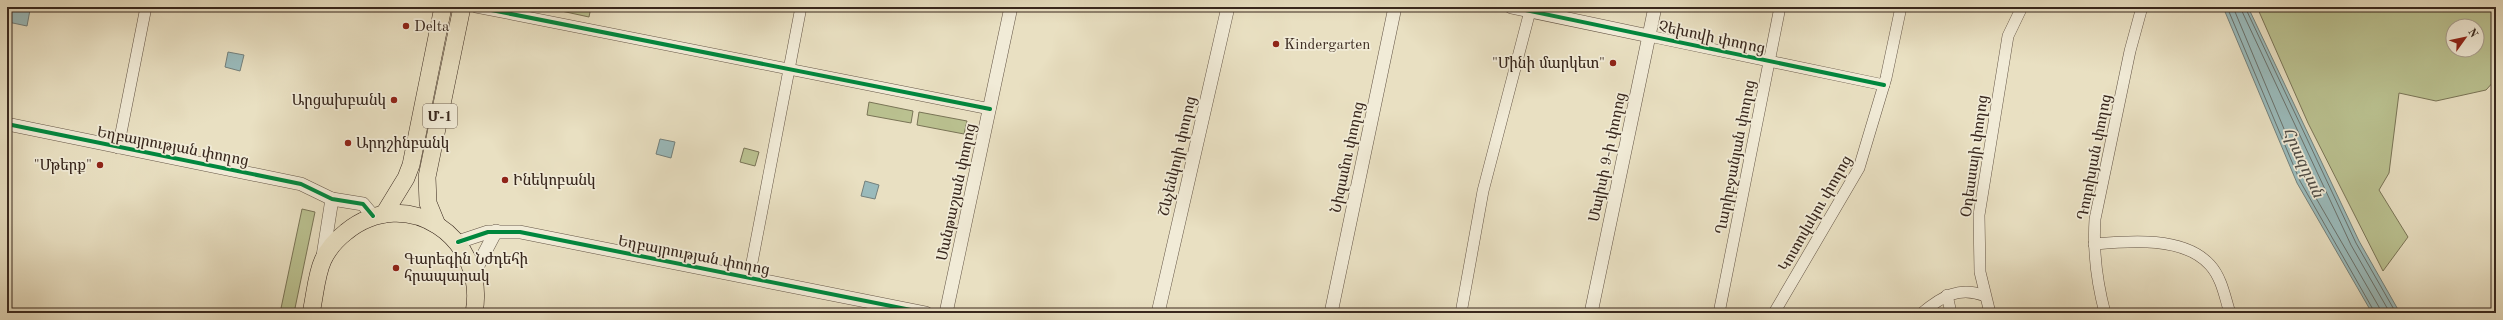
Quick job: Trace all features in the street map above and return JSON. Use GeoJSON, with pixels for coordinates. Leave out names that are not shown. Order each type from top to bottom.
{"type":"FeatureCollection","features":[{"type":"Feature","properties":{"kind":"main road","name":"Մ-1"},"geometry":{"type":"LineString","coordinates":[[378,215],[406,178],[411,165],[443,7]]}},
{"type":"Feature","properties":{"kind":"main road","name":"Մ-1"},"geometry":{"type":"LineString","coordinates":[[437,225],[428,203],[427,177],[462,7]]}},
{"type":"Feature","properties":{"kind":"main road"},"geometry":{"type":"LineString","coordinates":[[311,313],[323,260],[343,234],[355,224],[378,215],[410,216],[437,225],[458,242],[469,258],[474,274],[477,298],[474,313]]}},
{"type":"Feature","properties":{"kind":"street"},"geometry":{"type":"LineString","coordinates":[[118,148],[146,7]]}},
{"type":"Feature","properties":{"kind":"street"},"geometry":{"type":"LineString","coordinates":[[476,7],[990,109]]}},
{"type":"Feature","properties":{"kind":"street"},"geometry":{"type":"LineString","coordinates":[[749,278],[801,7]]}},
{"type":"Feature","properties":{"kind":"street","name":"Մանթաշյան փողոց"},"geometry":{"type":"LineString","coordinates":[[946,313],[1011,7]]}},
{"type":"Feature","properties":{"kind":"street","name":"Շևչենկոյի փողոց"},"geometry":{"type":"LineString","coordinates":[[1158,313],[1228,7]]}},
{"type":"Feature","properties":{"kind":"street","name":"Նիզամու փողոց"},"geometry":{"type":"LineString","coordinates":[[1331,313],[1395,7]]}},
{"type":"Feature","properties":{"kind":"street","name":"Չեխովի փողոց"},"geometry":{"type":"LineString","coordinates":[[1511,7],[1884,86]]}},
{"type":"Feature","properties":{"kind":"street","name":"Մայիսի 9-ի փողոց"},"geometry":{"type":"LineString","coordinates":[[1591,313],[1655,7]]}},
{"type":"Feature","properties":{"kind":"street","name":"Ղարիբջանյան փողոց"},"geometry":{"type":"LineString","coordinates":[[1720,313],[1780,7]]}},
{"type":"Feature","properties":{"kind":"street","name":"Կոտովսկու փողոց"},"geometry":{"type":"LineString","coordinates":[[1774,313],[1859,168],[1884,86],[1901,7]]}},
{"type":"Feature","properties":{"kind":"street","name":"Օդեսսայի փողոց"},"geometry":{"type":"LineString","coordinates":[[1990,313],[1980,272],[1979,215],[2008,36],[2022,7]]}},
{"type":"Feature","properties":{"kind":"street","name":"Դոդոխյան փողոց"},"geometry":{"type":"LineString","coordinates":[[2106,313],[2101,297],[2091,240],[2128,58],[2142,7]]}},
{"type":"Feature","properties":{"kind":"street"},"geometry":{"type":"LineString","coordinates":[[1461,313],[1483,191],[1530,11]]}},
{"type":"Feature","properties":{"kind":"street","name":"Եղբայրության փողոց"},"geometry":{"type":"LineString","coordinates":[[7,124],[118,148],[301,184],[332,199],[363,204],[378,215]]}},
{"type":"Feature","properties":{"kind":"street"},"geometry":{"type":"LineString","coordinates":[[323,260],[332,199]]}},
{"type":"Feature","properties":{"kind":"street"},"geometry":{"type":"LineString","coordinates":[[474,274],[496,231]]}},
{"type":"Feature","properties":{"kind":"street","name":"Եղբայրության փողոց"},"geometry":{"type":"LineString","coordinates":[[458,242],[477,234],[496,231],[520,232],[926,313]]}},
{"type":"Feature","properties":{"kind":"street"},"geometry":{"type":"LineString","coordinates":[[2091,240],[2140,240],[2155,242],[2177,247],[2197,256],[2210,265],[2215,272],[2230,313]]}},
{"type":"Feature","properties":{"kind":"street"},"geometry":{"type":"LineString","coordinates":[[1922,313],[1946,295],[1965,291],[1985,296]]}},
{"type":"Feature","properties":{"kind":"street"},"geometry":{"type":"LineString","coordinates":[[1946,295],[1951,313]]}},
{"type":"Feature","properties":{"kind":"green space"},"geometry":{"type":"Polygon","coordinates":[[[543,7],[591,7],[589,17],[543,7]]]}},
{"type":"Feature","properties":{"kind":"green space"},"geometry":{"type":"Polygon","coordinates":[[[2257,7],[2496,7],[2496,79],[2486,90],[2436,101],[2399,93],[2389,173],[2379,190],[2408,237],[2383,271],[2308,123],[2257,7]]]}},
{"type":"Feature","properties":{"kind":"green space"},"geometry":{"type":"Polygon","coordinates":[[[869,102],[913,111],[911,123],[867,115],[869,102]]]}},
{"type":"Feature","properties":{"kind":"green space"},"geometry":{"type":"Polygon","coordinates":[[[919,112],[967,121],[964,134],[917,125],[919,112]]]}},
{"type":"Feature","properties":{"kind":"green space"},"geometry":{"type":"Polygon","coordinates":[[[744,148],[759,152],[755,166],[740,162],[744,148]]]}},
{"type":"Feature","properties":{"kind":"green space"},"geometry":{"type":"Polygon","coordinates":[[[302,209],[315,212],[294,313],[280,313],[302,209]]]}},
{"type":"Feature","properties":{"kind":"water"},"geometry":{"type":"Polygon","coordinates":[[[12,7],[30,10],[27,26],[8,22],[12,7]]]}},
{"type":"Feature","properties":{"kind":"water","name":"Հրազդան"},"geometry":{"type":"Polygon","coordinates":[[[2223,7],[2248,7],[2359,241],[2400,313],[2372,313],[2297,183],[2223,7]]]}},
{"type":"Feature","properties":{"kind":"water"},"geometry":{"type":"Polygon","coordinates":[[[228,52],[244,55],[240,71],[225,67],[228,52]]]}},
{"type":"Feature","properties":{"kind":"water"},"geometry":{"type":"Polygon","coordinates":[[[660,139],[675,142],[671,158],[656,154],[660,139]]]}},
{"type":"Feature","properties":{"kind":"water"},"geometry":{"type":"Polygon","coordinates":[[[865,181],[879,185],[875,199],[861,196],[865,181]]]}},
{"type":"Feature","properties":{"kind":"cycle path"},"geometry":{"type":"LineString","coordinates":[[476,7],[990,109]]}},
{"type":"Feature","properties":{"kind":"cycle path"},"geometry":{"type":"LineString","coordinates":[[1511,7],[1884,85]]}},
{"type":"Feature","properties":{"kind":"cycle path"},"geometry":{"type":"LineString","coordinates":[[7,124],[301,184],[332,199],[363,204],[373,216]]}},
{"type":"Feature","properties":{"kind":"cycle path"},"geometry":{"type":"LineString","coordinates":[[458,242],[488,232],[520,232],[926,313]]}},
{"type":"Feature","properties":{"kind":"place","name":"Delta"},"geometry":{"type":"Point","coordinates":[406,26]}},
{"type":"Feature","properties":{"kind":"place","name":"Kindergarten"},"geometry":{"type":"Point","coordinates":[1276,44]}},
{"type":"Feature","properties":{"kind":"place","name":"\"Մինի մարկետ\""},"geometry":{"type":"Point","coordinates":[1613,63]}},
{"type":"Feature","properties":{"kind":"place","name":"Արցախբանկ"},"geometry":{"type":"Point","coordinates":[394,100]}},
{"type":"Feature","properties":{"kind":"place","name":"Արդշինբանկ"},"geometry":{"type":"Point","coordinates":[348,143]}},
{"type":"Feature","properties":{"kind":"place","name":"\"Մթերք\""},"geometry":{"type":"Point","coordinates":[100,165]}},
{"type":"Feature","properties":{"kind":"place","name":"Ինեկոբանկ"},"geometry":{"type":"Point","coordinates":[505,180]}},
{"type":"Feature","properties":{"kind":"place","name":"Գարեգին Նժդեհի հրապարակ"},"geometry":{"type":"Point","coordinates":[396,268]}}]}
